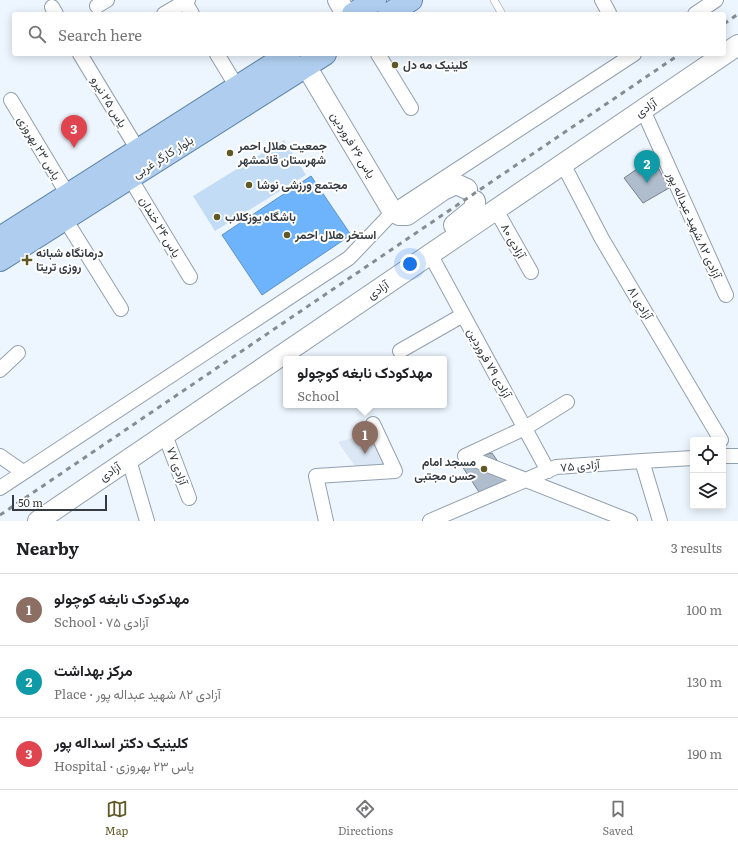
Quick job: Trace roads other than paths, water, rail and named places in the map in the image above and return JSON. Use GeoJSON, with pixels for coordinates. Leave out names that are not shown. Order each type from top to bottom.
{"type":"FeatureCollection","features":[{"type":"Feature","properties":{"kind":"main road"},"geometry":{"type":"LineString","coordinates":[[356,12],[375,0]]}},
{"type":"Feature","properties":{"kind":"main road"},"geometry":{"type":"LineString","coordinates":[[392,12],[411,0]]}},
{"type":"Feature","properties":{"kind":"main road","name":"بلوار کارگر غربی"},"geometry":{"type":"LineString","coordinates":[[0,238],[237,87],[298,60],[316,56]]}},
{"type":"Feature","properties":{"kind":"main road","name":"بلوار کارگر غربی"},"geometry":{"type":"LineString","coordinates":[[0,260],[130,178],[298,60]]}},
{"type":"Feature","properties":{"kind":"street"},"geometry":{"type":"LineString","coordinates":[[338,0],[345,12]]}},
{"type":"Feature","properties":{"kind":"street"},"geometry":{"type":"LineString","coordinates":[[602,0],[608,12]]}},
{"type":"Feature","properties":{"kind":"street"},"geometry":{"type":"LineString","coordinates":[[698,12],[716,0]]}},
{"type":"Feature","properties":{"kind":"street"},"geometry":{"type":"LineString","coordinates":[[167,12],[186,1],[191,12]]}},
{"type":"Feature","properties":{"kind":"street","name":"آزادی"},"geometry":{"type":"LineString","coordinates":[[726,53],[738,45]]}},
{"type":"Feature","properties":{"kind":"street","name":"یاس ۲۵ نیرو"},"geometry":{"type":"LineString","coordinates":[[81,56],[138,150]]}},
{"type":"Feature","properties":{"kind":"street"},"geometry":{"type":"LineString","coordinates":[[218,56],[237,87]]}},
{"type":"Feature","properties":{"kind":"street"},"geometry":{"type":"LineString","coordinates":[[379,56],[411,108]]}},
{"type":"Feature","properties":{"kind":"street"},"geometry":{"type":"LineString","coordinates":[[0,488],[349,258],[401,213],[631,56]]}},
{"type":"Feature","properties":{"kind":"street","name":"آزادی"},"geometry":{"type":"LineString","coordinates":[[38,521],[722,56]]}},
{"type":"Feature","properties":{"kind":"street","name":"یاس ۲۶ فروردین"},"geometry":{"type":"LineString","coordinates":[[298,60],[392,209],[401,213]]}},
{"type":"Feature","properties":{"kind":"street","name":"یاس ۲۳ بهروزی"},"geometry":{"type":"LineString","coordinates":[[11,100],[68,195]]}},
{"type":"Feature","properties":{"kind":"street","name":"آزادی ۸۲ شهید عبداله پور"},"geometry":{"type":"LineString","coordinates":[[643,110],[726,295]]}},
{"type":"Feature","properties":{"kind":"street","name":"آزادی ۸۱"},"geometry":{"type":"LineString","coordinates":[[563,164],[602,239],[719,437]]}},
{"type":"Feature","properties":{"kind":"street","name":"یاس ۲۴ خندان"},"geometry":{"type":"LineString","coordinates":[[130,178],[190,277]]}},
{"type":"Feature","properties":{"kind":"street"},"geometry":{"type":"LineString","coordinates":[[401,213],[456,184],[471,195],[475,208],[458,222],[428,241],[424,248],[430,254]]}},
{"type":"Feature","properties":{"kind":"street","name":"آزادی ۸۰"},"geometry":{"type":"LineString","coordinates":[[496,210],[531,272]]}},
{"type":"Feature","properties":{"kind":"street"},"geometry":{"type":"LineString","coordinates":[[65,219],[121,309]]}},
{"type":"Feature","properties":{"kind":"street","name":"آزادی ۷۹ فروردین"},"geometry":{"type":"LineString","coordinates":[[430,254],[548,471]]}},
{"type":"Feature","properties":{"kind":"street"},"geometry":{"type":"LineString","coordinates":[[400,352],[463,315]]}},
{"type":"Feature","properties":{"kind":"street"},"geometry":{"type":"LineString","coordinates":[[0,370],[18,353]]}},
{"type":"Feature","properties":{"kind":"street"},"geometry":{"type":"LineString","coordinates":[[567,402],[525,428],[464,456],[630,521]]}},
{"type":"Feature","properties":{"kind":"street"},"geometry":{"type":"LineString","coordinates":[[326,521],[316,476],[395,471],[373,424]]}},
{"type":"Feature","properties":{"kind":"street","name":"آزادی ۷۷"},"geometry":{"type":"LineString","coordinates":[[165,435],[189,498]]}},
{"type":"Feature","properties":{"kind":"street"},"geometry":{"type":"LineString","coordinates":[[0,456],[23,472]]}},
{"type":"Feature","properties":{"kind":"street","name":"آزادی ۷۵"},"geometry":{"type":"LineString","coordinates":[[430,521],[556,467],[690,458]]}},
{"type":"Feature","properties":{"kind":"street"},"geometry":{"type":"LineString","coordinates":[[129,460],[147,521]]}},
{"type":"Feature","properties":{"kind":"street"},"geometry":{"type":"LineString","coordinates":[[642,461],[660,521]]}},
{"type":"Feature","properties":{"kind":"lane"},"geometry":{"type":"LineString","coordinates":[[494,0],[501,12]]}},
{"type":"Feature","properties":{"kind":"water","name":"استخر هلال احمر"},"geometry":{"type":"Polygon","coordinates":[[[311,176],[351,235],[262,295],[222,235],[311,176]]]}},
{"type":"Feature","properties":{"kind":"railway"},"geometry":{"type":"LineString","coordinates":[[726,23],[738,14]]}},
{"type":"Feature","properties":{"kind":"railway"},"geometry":{"type":"LineString","coordinates":[[0,515],[677,56]]}},
{"type":"Feature","properties":{"kind":"place","name":"کلینیک مه دل"},"geometry":{"type":"Point","coordinates":[395,65]}},
{"type":"Feature","properties":{"kind":"place","name":"کلینیک دکتر اسداله پور"},"geometry":{"type":"Point","coordinates":[74,148]}},
{"type":"Feature","properties":{"kind":"place","name":"جمعیت هلال احمر شهرستان قائمشهر"},"geometry":{"type":"Point","coordinates":[230,153]}},
{"type":"Feature","properties":{"kind":"place","name":"مرکز بهداشت"},"geometry":{"type":"Point","coordinates":[647,183]}},
{"type":"Feature","properties":{"kind":"place","name":"مجتمع ورزشی نوشا"},"geometry":{"type":"Point","coordinates":[249,185]}},
{"type":"Feature","properties":{"kind":"place","name":"باشگاه یوزکلاب"},"geometry":{"type":"Point","coordinates":[217,217]}},
{"type":"Feature","properties":{"kind":"place","name":"استخر هلال احمر"},"geometry":{"type":"Point","coordinates":[287,235]}},
{"type":"Feature","properties":{"kind":"place","name":"درمانگاه شبانه روزی تریتا"},"geometry":{"type":"Point","coordinates":[27,260]}},
{"type":"Feature","properties":{"kind":"place","name":"مهدکودک نابغه کوچولو"},"geometry":{"type":"Point","coordinates":[365,454]}},
{"type":"Feature","properties":{"kind":"place","name":"مسجد امام حسن مجتبی"},"geometry":{"type":"Point","coordinates":[484,469]}}]}
